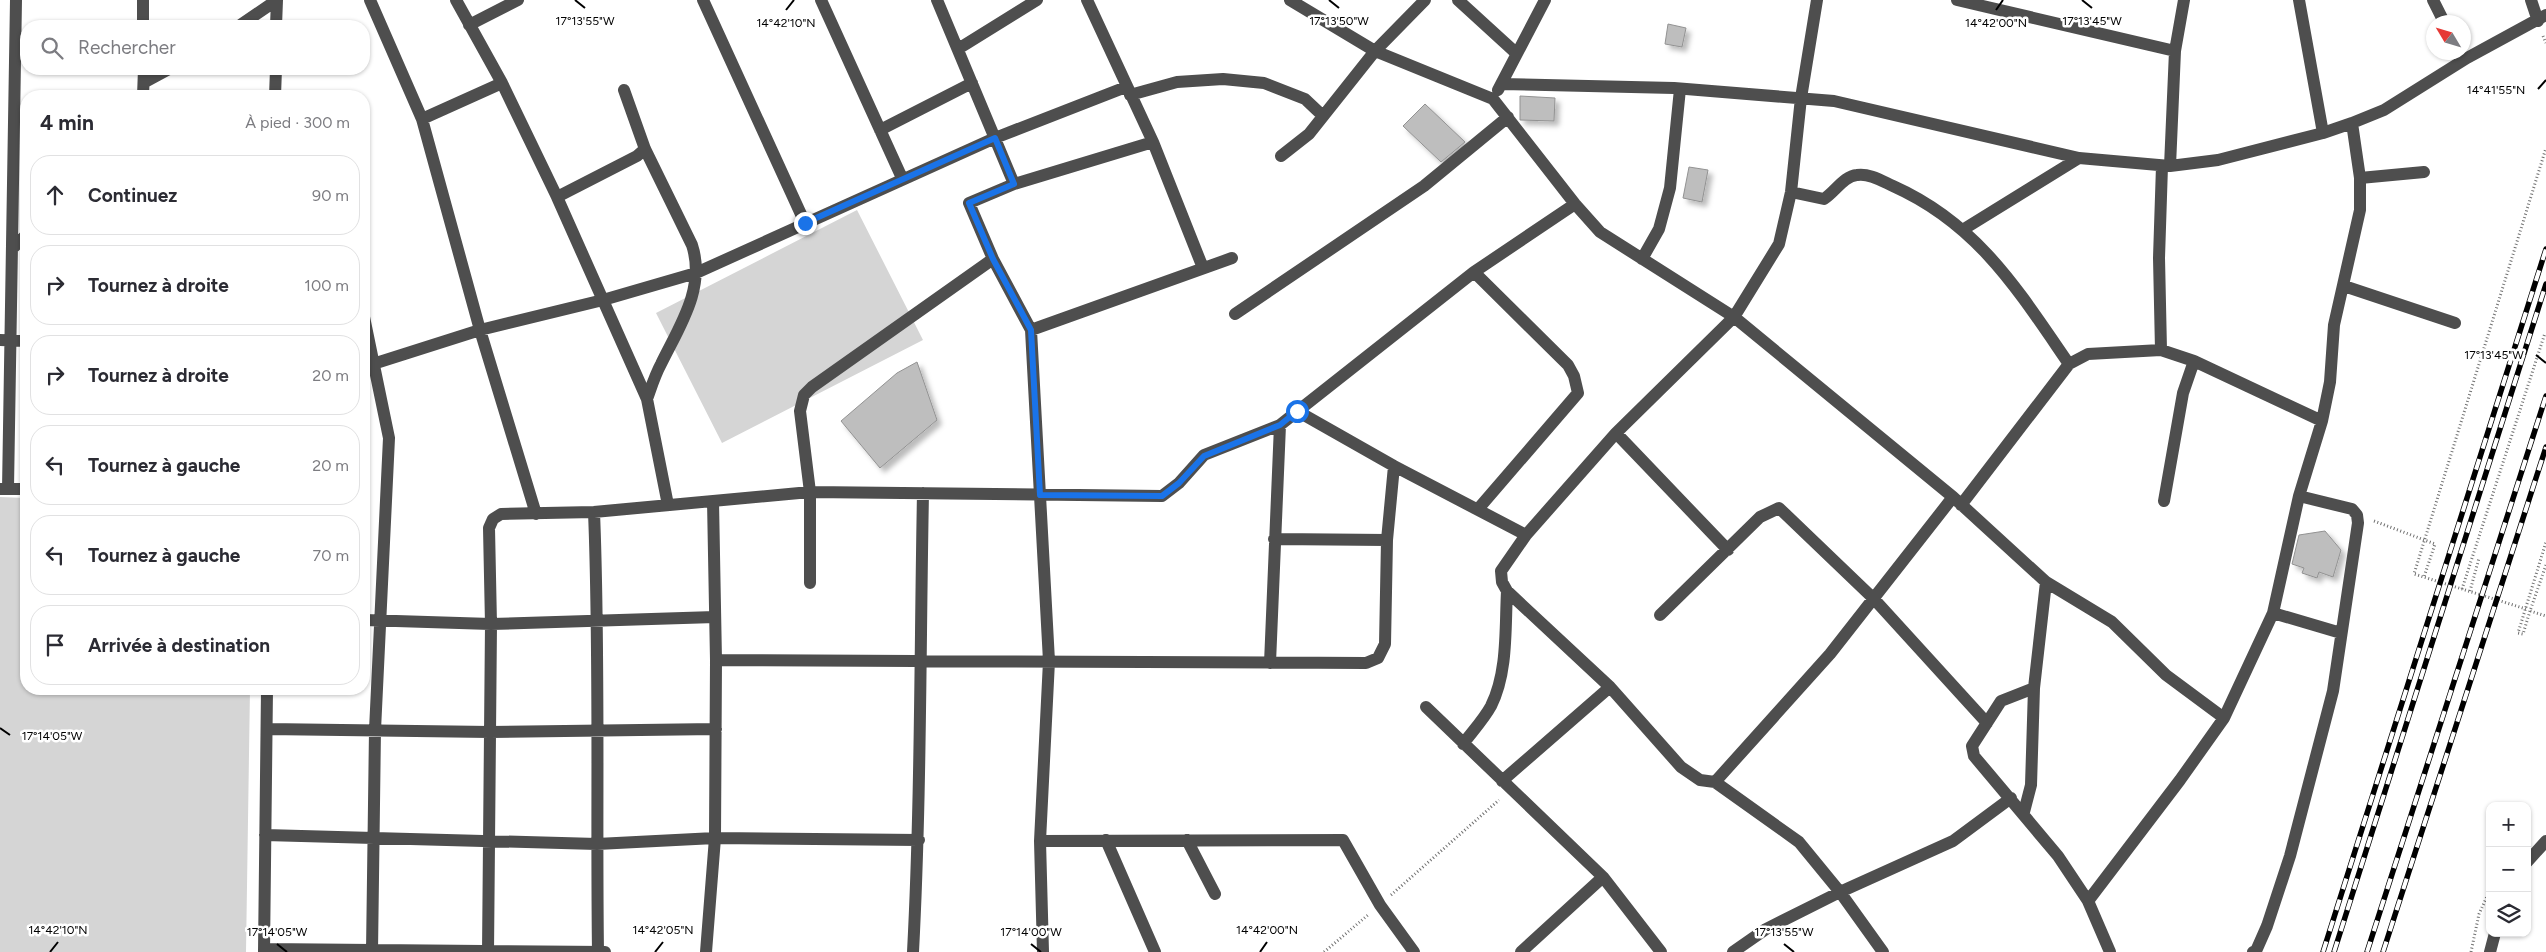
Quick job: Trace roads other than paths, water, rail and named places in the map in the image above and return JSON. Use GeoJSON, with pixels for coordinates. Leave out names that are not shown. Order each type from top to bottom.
{"type":"FeatureCollection","features":[{"type":"Feature","properties":{"kind":"street"},"geometry":{"type":"LineString","coordinates":[[16,0],[12,249],[5,340],[4,489],[20,489]]}},
{"type":"Feature","properties":{"kind":"street"},"geometry":{"type":"LineString","coordinates":[[143,0],[143,20]]}},
{"type":"Feature","properties":{"kind":"street"},"geometry":{"type":"LineString","coordinates":[[247,20],[277,0]]}},
{"type":"Feature","properties":{"kind":"street"},"geometry":{"type":"LineString","coordinates":[[276,20],[277,0]]}},
{"type":"Feature","properties":{"kind":"street"},"geometry":{"type":"LineString","coordinates":[[370,0],[422,119],[480,330],[536,514]]}},
{"type":"Feature","properties":{"kind":"street"},"geometry":{"type":"LineString","coordinates":[[456,0],[502,83],[557,197],[604,300],[646,400],[668,505]]}},
{"type":"Feature","properties":{"kind":"street"},"geometry":{"type":"LineString","coordinates":[[469,24],[518,0]]}},
{"type":"Feature","properties":{"kind":"street"},"geometry":{"type":"LineString","coordinates":[[703,0],[805,223]]}},
{"type":"Feature","properties":{"kind":"street"},"geometry":{"type":"LineString","coordinates":[[821,0],[902,178]]}},
{"type":"Feature","properties":{"kind":"street"},"geometry":{"type":"LineString","coordinates":[[937,0],[1014,184]]}},
{"type":"Feature","properties":{"kind":"street"},"geometry":{"type":"LineString","coordinates":[[958,49],[1037,0]]}},
{"type":"Feature","properties":{"kind":"street"},"geometry":{"type":"LineString","coordinates":[[1087,0],[1153,142],[1203,268]]}},
{"type":"Feature","properties":{"kind":"street"},"geometry":{"type":"LineString","coordinates":[[1290,0],[1375,51],[1494,99],[1574,204],[1600,232],[1734,317],[1957,501],[2046,582],[2112,622],[2166,675],[2224,718]]}},
{"type":"Feature","properties":{"kind":"street"},"geometry":{"type":"LineString","coordinates":[[1281,156],[1309,134],[1375,51],[1425,0]]}},
{"type":"Feature","properties":{"kind":"street"},"geometry":{"type":"LineString","coordinates":[[1458,0],[1516,53]]}},
{"type":"Feature","properties":{"kind":"street"},"geometry":{"type":"LineString","coordinates":[[1494,99],[1516,53],[1545,0]]}},
{"type":"Feature","properties":{"kind":"street"},"geometry":{"type":"LineString","coordinates":[[1817,0],[1801,98],[1791,192],[1779,244],[1734,317],[1616,433],[1526,535],[1501,571],[1502,582],[1507,591],[1610,687],[1681,767],[1700,780],[1715,782],[1799,842],[1840,892],[1883,952]]}},
{"type":"Feature","properties":{"kind":"street"},"geometry":{"type":"LineString","coordinates":[[1957,0],[2175,51]]}},
{"type":"Feature","properties":{"kind":"street"},"geometry":{"type":"LineString","coordinates":[[2161,350],[2159,258],[2175,51],[2184,0]]}},
{"type":"Feature","properties":{"kind":"street"},"geometry":{"type":"LineString","coordinates":[[2299,0],[2323,133]]}},
{"type":"Feature","properties":{"kind":"street"},"geometry":{"type":"LineString","coordinates":[[2433,0],[2440,15]]}},
{"type":"Feature","properties":{"kind":"street"},"geometry":{"type":"LineString","coordinates":[[2471,52],[2542,18],[2531,0]]}},
{"type":"Feature","properties":{"kind":"street"},"geometry":{"type":"LineString","coordinates":[[1501,84],[1680,89],[1834,102],[2079,158],[2166,166],[2218,160],[2323,133],[2352,123],[2384,110],[2458,60]]}},
{"type":"Feature","properties":{"kind":"street"},"geometry":{"type":"LineString","coordinates":[[143,90],[144,75]]}},
{"type":"Feature","properties":{"kind":"street"},"geometry":{"type":"LineString","coordinates":[[144,82],[157,75]]}},
{"type":"Feature","properties":{"kind":"street"},"geometry":{"type":"LineString","coordinates":[[275,90],[276,75]]}},
{"type":"Feature","properties":{"kind":"street"},"geometry":{"type":"LineString","coordinates":[[370,363],[480,330],[604,300],[696,272],[902,178],[995,138],[1128,91],[1178,82],[1223,79],[1264,82],[1305,99],[1323,116]]}},
{"type":"Feature","properties":{"kind":"street"},"geometry":{"type":"LineString","coordinates":[[422,119],[502,83]]}},
{"type":"Feature","properties":{"kind":"street"},"geometry":{"type":"LineString","coordinates":[[880,130],[972,83]]}},
{"type":"Feature","properties":{"kind":"street"},"geometry":{"type":"LineString","coordinates":[[1642,259],[1658,229],[1670,188],[1680,89]]}},
{"type":"Feature","properties":{"kind":"street"},"geometry":{"type":"LineString","coordinates":[[624,90],[645,149],[692,245],[697,261],[689,308],[660,366],[646,400]]}},
{"type":"Feature","properties":{"kind":"street"},"geometry":{"type":"LineString","coordinates":[[1235,314],[1424,186],[1508,117]]}},
{"type":"Feature","properties":{"kind":"street"},"geometry":{"type":"LineString","coordinates":[[2088,901],[2180,780],[2224,718],[2274,613],[2299,496],[2322,421],[2330,382],[2334,325],[2360,210],[2360,178],[2352,123]]}},
{"type":"Feature","properties":{"kind":"street"},"geometry":{"type":"LineString","coordinates":[[1043,952],[1040,841],[1049,661],[1031,330],[993,259],[969,203],[1014,184],[1153,142]]}},
{"type":"Feature","properties":{"kind":"street"},"geometry":{"type":"LineString","coordinates":[[557,197],[637,156],[645,149]]}},
{"type":"Feature","properties":{"kind":"street"},"geometry":{"type":"LineString","coordinates":[[1964,229],[2079,158]]}},
{"type":"Feature","properties":{"kind":"street"},"geometry":{"type":"LineString","coordinates":[[2360,178],[2424,172]]}},
{"type":"Feature","properties":{"kind":"street"},"geometry":{"type":"LineString","coordinates":[[1791,192],[1824,199],[1844,181],[1856,175],[1871,176],[1904,191],[1964,229],[2019,291],[2069,364]]}},
{"type":"Feature","properties":{"kind":"street"},"geometry":{"type":"LineString","coordinates":[[488,951],[491,624],[489,528],[493,520],[501,514],[594,512],[810,492],[1162,496],[1179,483],[1204,456],[1280,425],[1474,272],[1574,204]]}},
{"type":"Feature","properties":{"kind":"street"},"geometry":{"type":"LineString","coordinates":[[12,249],[20,241]]}},
{"type":"Feature","properties":{"kind":"street"},"geometry":{"type":"LineString","coordinates":[[1031,330],[1232,258]]}},
{"type":"Feature","properties":{"kind":"street"},"geometry":{"type":"LineString","coordinates":[[810,583],[810,492],[800,411],[804,395],[812,387],[993,259]]}},
{"type":"Feature","properties":{"kind":"street"},"geometry":{"type":"LineString","coordinates":[[1474,272],[1568,365],[1574,376],[1578,394],[1479,508]]}},
{"type":"Feature","properties":{"kind":"street"},"geometry":{"type":"LineString","coordinates":[[2344,286],[2455,323]]}},
{"type":"Feature","properties":{"kind":"street"},"geometry":{"type":"LineString","coordinates":[[5,340],[20,341]]}},
{"type":"Feature","properties":{"kind":"street"},"geometry":{"type":"LineString","coordinates":[[1715,782],[1830,654],[2069,364],[2088,354],[2161,350],[2194,361],[2322,421]]}},
{"type":"Feature","properties":{"kind":"street"},"geometry":{"type":"LineString","coordinates":[[2164,501],[2184,393],[2194,361]]}},
{"type":"Feature","properties":{"kind":"street"},"geometry":{"type":"LineString","coordinates":[[370,371],[389,438],[375,730],[372,951]]}},
{"type":"Feature","properties":{"kind":"street"},"geometry":{"type":"LineString","coordinates":[[1297,411],[1394,466],[1479,508],[1526,535]]}},
{"type":"Feature","properties":{"kind":"street"},"geometry":{"type":"LineString","coordinates":[[1270,663],[1280,425]]}},
{"type":"Feature","properties":{"kind":"street"},"geometry":{"type":"LineString","coordinates":[[1616,433],[1728,550]]}},
{"type":"Feature","properties":{"kind":"street"},"geometry":{"type":"LineString","coordinates":[[716,660],[1366,663],[1378,658],[1385,644],[1387,540],[1394,466]]}},
{"type":"Feature","properties":{"kind":"street"},"geometry":{"type":"LineString","coordinates":[[913,952],[919,840],[919,661],[923,492]]}},
{"type":"Feature","properties":{"kind":"street"},"geometry":{"type":"LineString","coordinates":[[2253,952],[2267,926],[2290,856],[2333,691],[2358,523],[2357,515],[2352,509],[2299,496]]}},
{"type":"Feature","properties":{"kind":"street"},"geometry":{"type":"LineString","coordinates":[[706,952],[715,838],[716,660],[713,501]]}},
{"type":"Feature","properties":{"kind":"street"},"geometry":{"type":"LineString","coordinates":[[1660,615],[1728,550],[1760,516],[1779,508],[1874,599],[1987,723]]}},
{"type":"Feature","properties":{"kind":"street"},"geometry":{"type":"LineString","coordinates":[[594,512],[598,620],[596,731],[598,952]]}},
{"type":"Feature","properties":{"kind":"street"},"geometry":{"type":"LineString","coordinates":[[1274,540],[1387,540]]}},
{"type":"Feature","properties":{"kind":"street"},"geometry":{"type":"LineString","coordinates":[[2024,812],[2031,785],[2034,688],[2046,582]]}},
{"type":"Feature","properties":{"kind":"street"},"geometry":{"type":"LineString","coordinates":[[1463,744],[1490,708],[1498,689],[1502,671],[1507,591]]}},
{"type":"Feature","properties":{"kind":"street"},"geometry":{"type":"LineString","coordinates":[[2274,613],[2341,633]]}},
{"type":"Feature","properties":{"kind":"street"},"geometry":{"type":"LineString","coordinates":[[370,620],[491,624],[714,617]]}},
{"type":"Feature","properties":{"kind":"street"},"geometry":{"type":"LineString","coordinates":[[1506,785],[1610,687]]}},
{"type":"Feature","properties":{"kind":"street"},"geometry":{"type":"LineString","coordinates":[[2034,688],[2001,701],[1972,746],[1974,756],[2024,812],[2058,856],[2088,901],[2110,952]]}},
{"type":"Feature","properties":{"kind":"street"},"geometry":{"type":"LineString","coordinates":[[267,695],[264,950],[605,952]]}},
{"type":"Feature","properties":{"kind":"street"},"geometry":{"type":"LineString","coordinates":[[1426,707],[1603,877],[1661,952]]}},
{"type":"Feature","properties":{"kind":"street"},"geometry":{"type":"LineString","coordinates":[[267,729],[490,732],[716,729]]}},
{"type":"Feature","properties":{"kind":"street"},"geometry":{"type":"LineString","coordinates":[[1733,952],[1766,929],[1840,892],[1953,841],[2011,798]]}},
{"type":"Feature","properties":{"kind":"street"},"geometry":{"type":"LineString","coordinates":[[265,835],[597,844],[715,838],[919,840]]}},
{"type":"Feature","properties":{"kind":"street"},"geometry":{"type":"LineString","coordinates":[[1106,840],[1155,952]]}},
{"type":"Feature","properties":{"kind":"street"},"geometry":{"type":"LineString","coordinates":[[1187,840],[1215,894]]}},
{"type":"Feature","properties":{"kind":"street"},"geometry":{"type":"LineString","coordinates":[[1040,841],[1343,840],[1380,905],[1414,952]]}},
{"type":"Feature","properties":{"kind":"street"},"geometry":{"type":"LineString","coordinates":[[2531,858],[2546,841]]}},
{"type":"Feature","properties":{"kind":"street"},"geometry":{"type":"LineString","coordinates":[[1521,952],[1603,877]]}},
{"type":"Feature","properties":{"kind":"street"},"geometry":{"type":"LineString","coordinates":[[2490,952],[2494,937]]}},
{"type":"Feature","properties":{"kind":"railway"},"geometry":{"type":"LineString","coordinates":[[2323,952],[2546,249]]}},
{"type":"Feature","properties":{"kind":"railway"},"geometry":{"type":"LineString","coordinates":[[2334,952],[2546,284]]}},
{"type":"Feature","properties":{"kind":"railway"},"geometry":{"type":"LineString","coordinates":[[2367,952],[2546,396]]}},
{"type":"Feature","properties":{"kind":"railway"},"geometry":{"type":"LineString","coordinates":[[2383,952],[2546,447]]}}]}
